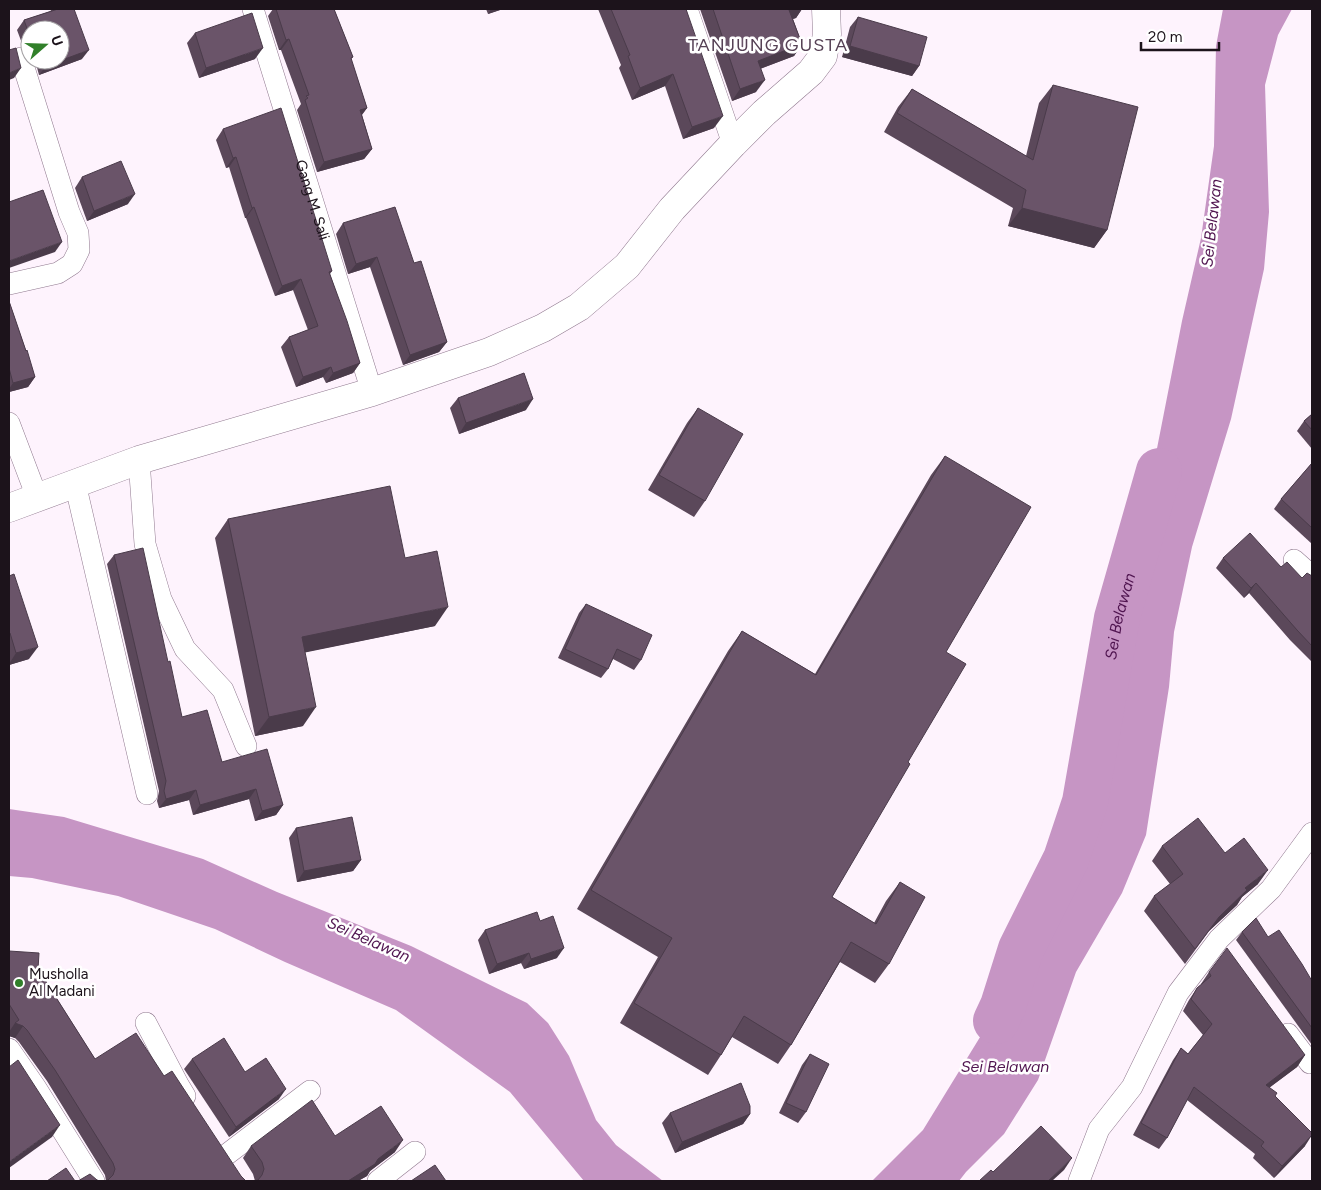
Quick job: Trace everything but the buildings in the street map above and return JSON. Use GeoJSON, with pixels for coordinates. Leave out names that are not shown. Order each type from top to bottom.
{"type":"FeatureCollection","features":[{"type":"Feature","properties":{"kind":"street","name":"Gang M. Sali"},"geometry":{"type":"LineString","coordinates":[[253,9],[372,392]]}},
{"type":"Feature","properties":{"kind":"street"},"geometry":{"type":"LineString","coordinates":[[687,9],[733,144]]}},
{"type":"Feature","properties":{"kind":"street"},"geometry":{"type":"LineString","coordinates":[[9,508],[139,460],[372,392],[488,352],[543,328],[579,307],[627,266],[672,209],[733,144],[764,113],[811,72],[823,56],[827,34],[826,9]]}},
{"type":"Feature","properties":{"kind":"street"},"geometry":{"type":"LineString","coordinates":[[9,284],[58,273],[72,264],[79,250],[78,233],[69,212],[25,70]]}},
{"type":"Feature","properties":{"kind":"street"},"geometry":{"type":"LineString","coordinates":[[9,423],[37,497]]}},
{"type":"Feature","properties":{"kind":"street"},"geometry":{"type":"LineString","coordinates":[[139,460],[145,544],[161,599],[186,649],[223,690],[246,746]]}},
{"type":"Feature","properties":{"kind":"street"},"geometry":{"type":"LineString","coordinates":[[75,483],[147,794]]}},
{"type":"Feature","properties":{"kind":"street"},"geometry":{"type":"LineString","coordinates":[[1294,560],[1312,576]]}},
{"type":"Feature","properties":{"kind":"street"},"geometry":{"type":"LineString","coordinates":[[1079,1181],[1099,1129],[1132,1087],[1178,993],[1225,946],[1271,889],[1312,833]]}},
{"type":"Feature","properties":{"kind":"street"},"geometry":{"type":"LineString","coordinates":[[1274,1014],[1310,1062]]}},
{"type":"Feature","properties":{"kind":"street"},"geometry":{"type":"LineString","coordinates":[[146,1023],[179,1086],[194,1109]]}},
{"type":"Feature","properties":{"kind":"street"},"geometry":{"type":"LineString","coordinates":[[9,1049],[36,1088],[94,1181]]}},
{"type":"Feature","properties":{"kind":"street"},"geometry":{"type":"LineString","coordinates":[[225,1155],[310,1091]]}},
{"type":"Feature","properties":{"kind":"street"},"geometry":{"type":"LineString","coordinates":[[378,1181],[416,1152]]}},
{"type":"Feature","properties":{"kind":"water","name":"Sei Belawan"},"geometry":{"type":"Polygon","coordinates":[[[1223,9],[1292,9],[1278,35],[1265,85],[1269,212],[1264,269],[1231,419],[1192,547],[1174,632],[1169,687],[1146,835],[1122,893],[1076,972],[1038,1080],[1004,1134],[959,1181],[872,1181],[923,1130],[985,1029],[1070,843],[1110,688],[1182,321],[1201,238],[1214,146],[1216,46],[1223,9]]]}},
{"type":"Feature","properties":{"kind":"water","name":"Sei Belawan"},"geometry":{"type":"Polygon","coordinates":[[[9,809],[64,817],[203,859],[277,892],[411,946],[527,1003],[548,1023],[569,1056],[596,1120],[616,1145],[663,1181],[584,1181],[510,1092],[396,1010],[285,962],[215,929],[118,896],[32,878],[9,876],[9,809]]]}},
{"type":"Feature","properties":{"kind":"waterway","name":"Sei Belawan"},"geometry":{"type":"LineString","coordinates":[[996,1021],[1003,1006],[1021,949],[1066,859],[1085,802],[1117,618],[1159,471]]}},
{"type":"Feature","properties":{"kind":"place","name":"Musholla Al Madani"},"geometry":{"type":"Point","coordinates":[19,983]}},
{"type":"Feature","properties":{"kind":"district","name":"TANJUNG GUSTA"},"geometry":{"type":"Point","coordinates":[768,45]}}]}
